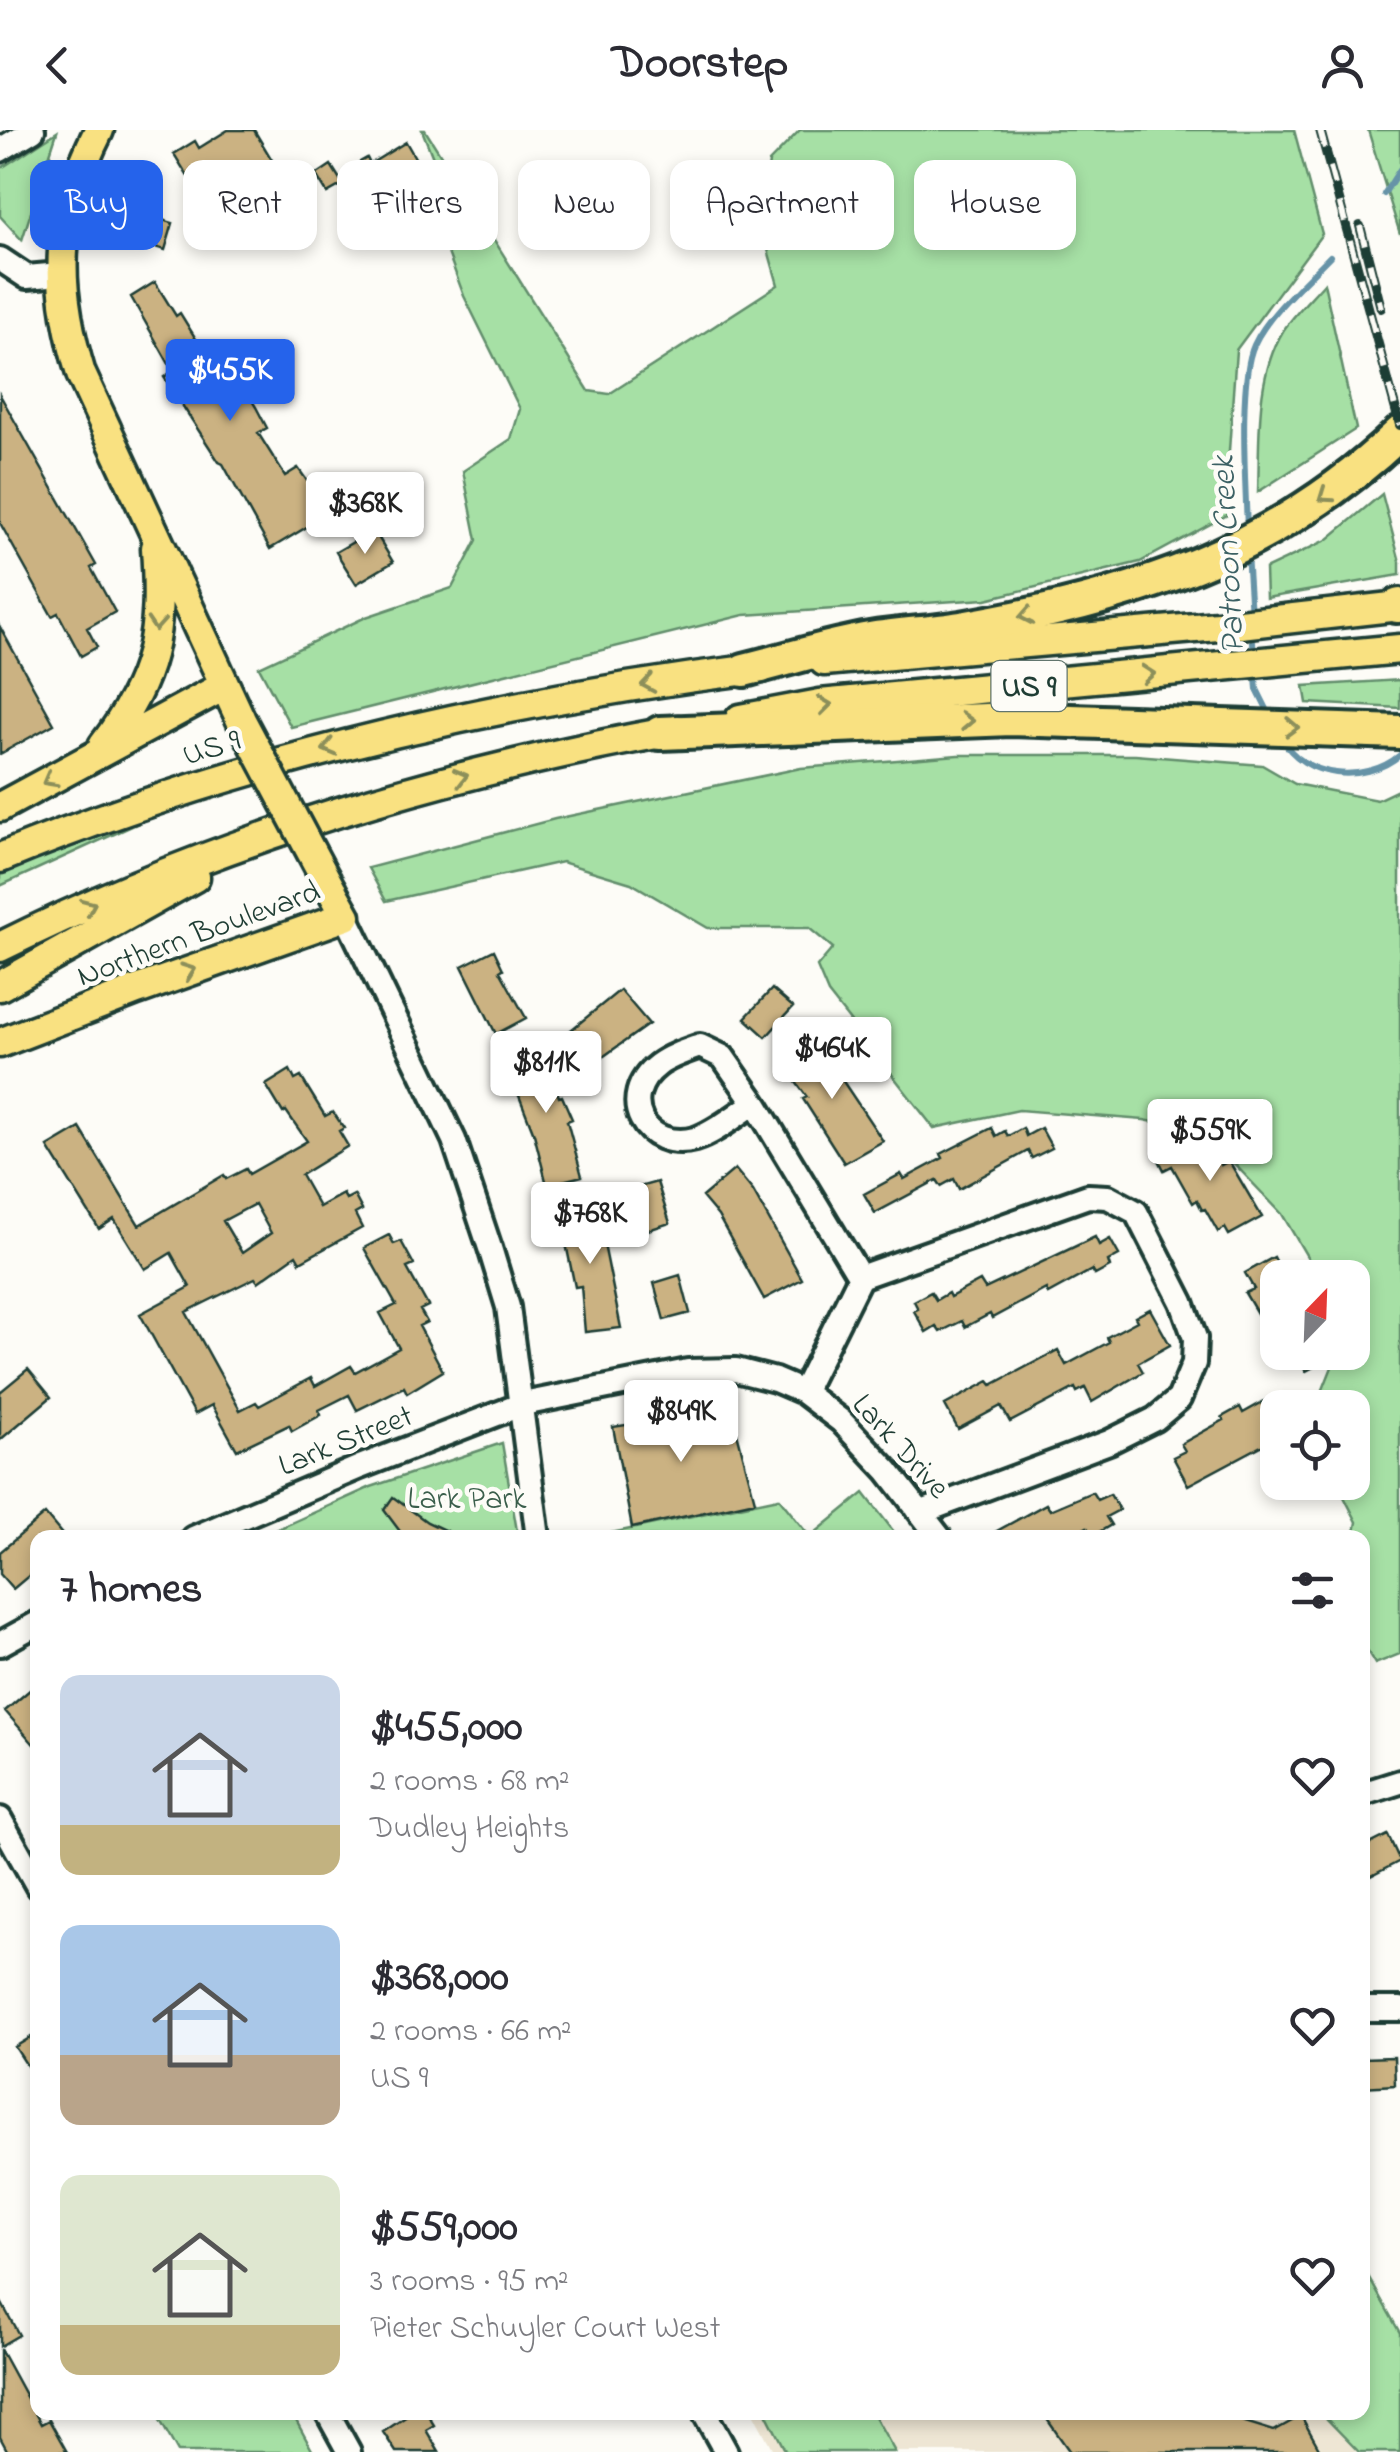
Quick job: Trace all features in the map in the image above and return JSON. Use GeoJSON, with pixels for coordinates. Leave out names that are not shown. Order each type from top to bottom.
{"type":"FeatureCollection","features":[{"type":"Feature","properties":{"kind":"highway"},"geometry":{"type":"LineString","coordinates":[[744,670],[868,639],[1062,609],[1157,582],[1228,553],[1296,516],[1361,469],[1400,433]]}},
{"type":"Feature","properties":{"kind":"highway"},"geometry":{"type":"LineString","coordinates":[[660,733],[1011,719],[1400,732]]}},
{"type":"Feature","properties":{"kind":"main road","name":"Northern Boulevard"},"geometry":{"type":"LineString","coordinates":[[0,1044],[137,990],[346,916],[224,686],[81,374],[66,324],[60,274],[64,222],[99,130]]}},
{"type":"Feature","properties":{"kind":"main road"},"geometry":{"type":"LineString","coordinates":[[98,753],[133,704],[148,669],[157,624],[154,527]]}},
{"type":"Feature","properties":{"kind":"main road","name":"US 9"},"geometry":{"type":"LineString","coordinates":[[0,858],[124,811],[344,744],[590,694],[744,670],[1240,624],[1399,605]]}},
{"type":"Feature","properties":{"kind":"main road","name":"US 9"},"geometry":{"type":"LineString","coordinates":[[0,947],[125,890],[254,841],[439,783],[535,758],[820,704],[1400,649]]}},
{"type":"Feature","properties":{"kind":"main road"},"geometry":{"type":"LineString","coordinates":[[0,807],[224,686]]}},
{"type":"Feature","properties":{"kind":"main road"},"geometry":{"type":"LineString","coordinates":[[0,986],[254,841]]}},
{"type":"Feature","properties":{"kind":"street"},"geometry":{"type":"LineString","coordinates":[[0,150],[32,130]]}},
{"type":"Feature","properties":{"kind":"street"},"geometry":{"type":"LineString","coordinates":[[0,259],[27,277],[60,274]]}},
{"type":"Feature","properties":{"kind":"street"},"geometry":{"type":"LineString","coordinates":[[346,916],[454,1140],[508,1307],[537,1530]]}},
{"type":"Feature","properties":{"kind":"street"},"geometry":{"type":"LineString","coordinates":[[755,1104],[698,1138],[674,1140],[642,1126],[637,1097],[658,1065],[700,1046],[723,1057],[755,1104],[860,1277]]}},
{"type":"Feature","properties":{"kind":"street"},"geometry":{"type":"LineString","coordinates":[[804,1392],[860,1277],[1088,1196],[1108,1198],[1136,1212],[1196,1338],[1194,1363],[1178,1399],[1156,1418],[1109,1442],[922,1512]]}},
{"type":"Feature","properties":{"kind":"street","name":"Lark Drive"},"geometry":{"type":"LineString","coordinates":[[522,1404],[688,1371],[736,1370],[776,1380],[804,1392],[841,1421],[934,1530]]}},
{"type":"Feature","properties":{"kind":"street","name":"Lark Street"},"geometry":{"type":"LineString","coordinates":[[212,1530],[360,1466],[522,1404]]}},
{"type":"Feature","properties":{"kind":"street"},"geometry":{"type":"LineString","coordinates":[[0,1644],[30,1627]]}},
{"type":"Feature","properties":{"kind":"street"},"geometry":{"type":"LineString","coordinates":[[1370,1791],[1400,1782]]}},
{"type":"Feature","properties":{"kind":"street"},"geometry":{"type":"LineString","coordinates":[[0,1819],[30,1873]]}},
{"type":"Feature","properties":{"kind":"street"},"geometry":{"type":"LineString","coordinates":[[1370,2009],[1400,2009]]}},
{"type":"Feature","properties":{"kind":"street"},"geometry":{"type":"LineString","coordinates":[[331,2420],[348,2452]]}},
{"type":"Feature","properties":{"kind":"street"},"geometry":{"type":"LineString","coordinates":[[708,2420],[726,2452]]}},
{"type":"Feature","properties":{"kind":"shaded area"},"geometry":{"type":"Polygon","coordinates":[[[757,2420],[1328,2420],[1359,2452],[774,2452],[757,2420]]]}},
{"type":"Feature","properties":{"kind":"green space"},"geometry":{"type":"Polygon","coordinates":[[[422,130],[444,160],[434,160],[422,130]]]}},
{"type":"Feature","properties":{"kind":"green space"},"geometry":{"type":"Polygon","coordinates":[[[800,130],[1294,130],[1322,234],[1236,350],[1228,465],[1229,514],[1140,562],[986,599],[744,615],[291,727],[259,667],[366,617],[452,588],[477,540],[463,471],[511,439],[520,409],[464,296],[447,250],[498,250],[498,246],[589,391],[609,394],[778,285],[768,250],[894,250],[894,160],[771,160],[800,130]]]}},
{"type":"Feature","properties":{"kind":"green space"},"geometry":{"type":"Polygon","coordinates":[[[1368,130],[1400,130],[1400,234],[1368,130]]]}},
{"type":"Feature","properties":{"kind":"green space"},"geometry":{"type":"Polygon","coordinates":[[[57,132],[48,160],[30,160],[30,215],[22,240],[0,216],[0,169],[57,132]]]}},
{"type":"Feature","properties":{"kind":"green space"},"geometry":{"type":"Polygon","coordinates":[[[1324,283],[1356,429],[1258,492],[1263,389],[1274,349],[1297,312],[1324,283]]]}},
{"type":"Feature","properties":{"kind":"green space"},"geometry":{"type":"Polygon","coordinates":[[[1382,494],[1400,575],[1266,598],[1265,569],[1327,540],[1382,494]]]}},
{"type":"Feature","properties":{"kind":"green space"},"geometry":{"type":"Polygon","coordinates":[[[1400,680],[1400,708],[1307,703],[1304,686],[1400,680]]]}},
{"type":"Feature","properties":{"kind":"green space"},"geometry":{"type":"Polygon","coordinates":[[[958,755],[1135,755],[1262,765],[1295,784],[1377,800],[1400,789],[1400,1654],[1375,1664],[1370,1656],[1370,1530],[1355,1530],[1357,1522],[1346,1500],[1370,1500],[1370,1390],[1323,1390],[1331,1370],[1370,1370],[1370,1260],[1309,1260],[1282,1214],[1204,1132],[1144,1120],[1019,1110],[934,1128],[828,993],[817,967],[833,948],[809,928],[708,928],[631,883],[562,862],[386,901],[368,868],[555,819],[801,768],[958,755]]]}},
{"type":"Feature","properties":{"kind":"green space"},"geometry":{"type":"Polygon","coordinates":[[[145,820],[0,886],[0,872],[145,820]]]}},
{"type":"Feature","properties":{"kind":"green space","name":"Lark Park"},"geometry":{"type":"Polygon","coordinates":[[[502,1443],[517,1530],[276,1530],[371,1487],[502,1443]]]}},
{"type":"Feature","properties":{"kind":"green space"},"geometry":{"type":"Polygon","coordinates":[[[864,1493],[893,1530],[819,1530],[864,1493]]]}},
{"type":"Feature","properties":{"kind":"green space"},"geometry":{"type":"Polygon","coordinates":[[[779,1498],[804,1530],[626,1530],[779,1498]]]}},
{"type":"Feature","properties":{"kind":"green space"},"geometry":{"type":"Polygon","coordinates":[[[1370,2279],[1400,2333],[1400,2452],[1359,2452],[1328,2420],[1370,2420],[1370,2279]]]}},
{"type":"Feature","properties":{"kind":"green space"},"geometry":{"type":"Polygon","coordinates":[[[160,2420],[296,2420],[313,2452],[178,2452],[160,2420]]]}},
{"type":"Feature","properties":{"kind":"green space"},"geometry":{"type":"Polygon","coordinates":[[[770,2420],[877,2420],[895,2452],[786,2452],[770,2420]]]}},
{"type":"Feature","properties":{"kind":"building"},"geometry":{"type":"Polygon","coordinates":[[[228,130],[254,130],[272,160],[183,160],[183,169],[174,154],[195,141],[199,148],[228,130]]]}},
{"type":"Feature","properties":{"kind":"building"},"geometry":{"type":"Polygon","coordinates":[[[406,142],[416,160],[377,160],[406,142]]]}},
{"type":"Feature","properties":{"kind":"building"},"geometry":{"type":"Polygon","coordinates":[[[331,165],[337,174],[337,187],[327,193],[317,174],[331,165]]]}},
{"type":"Feature","properties":{"kind":"building"},"geometry":{"type":"Polygon","coordinates":[[[163,220],[173,223],[163,249],[163,220]]]}},
{"type":"Feature","properties":{"kind":"building"},"geometry":{"type":"Polygon","coordinates":[[[155,282],[204,352],[218,344],[267,428],[258,433],[285,476],[298,468],[330,513],[270,549],[223,464],[164,377],[173,371],[131,297],[155,282]]]}},
{"type":"Feature","properties":{"kind":"building"},"geometry":{"type":"Polygon","coordinates":[[[0,395],[96,565],[91,568],[115,612],[87,628],[97,647],[81,656],[58,613],[52,616],[0,523],[0,395]]]}},
{"type":"Feature","properties":{"kind":"building"},"geometry":{"type":"Polygon","coordinates":[[[374,530],[393,562],[356,584],[336,552],[374,530]]]}},
{"type":"Feature","properties":{"kind":"building"},"geometry":{"type":"Polygon","coordinates":[[[0,627],[54,724],[0,754],[0,627]]]}},
{"type":"Feature","properties":{"kind":"building"},"geometry":{"type":"Polygon","coordinates":[[[494,950],[503,969],[500,971],[526,1018],[496,1034],[462,966],[494,950]]]}},
{"type":"Feature","properties":{"kind":"building"},"geometry":{"type":"Polygon","coordinates":[[[772,989],[793,1007],[766,1037],[745,1018],[772,989]]]}},
{"type":"Feature","properties":{"kind":"building"},"geometry":{"type":"Polygon","coordinates":[[[620,990],[649,1024],[597,1061],[571,1030],[620,990]]]}},
{"type":"Feature","properties":{"kind":"building"},"geometry":{"type":"Polygon","coordinates":[[[814,1038],[883,1141],[844,1163],[803,1099],[807,1097],[781,1062],[814,1038]]]}},
{"type":"Feature","properties":{"kind":"building"},"geometry":{"type":"Polygon","coordinates":[[[541,1047],[559,1097],[562,1096],[572,1119],[567,1121],[582,1176],[547,1185],[534,1134],[505,1060],[541,1047]]]}},
{"type":"Feature","properties":{"kind":"building"},"geometry":{"type":"Polygon","coordinates":[[[290,1070],[295,1080],[301,1077],[325,1116],[333,1112],[344,1128],[339,1131],[348,1146],[301,1175],[319,1207],[343,1194],[346,1199],[354,1195],[362,1210],[355,1214],[362,1228],[300,1262],[296,1255],[258,1282],[255,1278],[186,1312],[240,1410],[256,1402],[259,1406],[311,1378],[315,1386],[351,1366],[355,1372],[399,1348],[380,1313],[396,1305],[364,1248],[389,1235],[394,1244],[401,1241],[414,1265],[407,1268],[428,1306],[420,1310],[427,1322],[419,1326],[443,1371],[407,1393],[404,1387],[357,1410],[349,1395],[319,1410],[321,1415],[292,1431],[289,1425],[237,1450],[212,1405],[195,1414],[140,1314],[190,1287],[171,1253],[145,1269],[114,1219],[99,1229],[48,1147],[80,1128],[139,1225],[224,1175],[226,1179],[246,1169],[249,1174],[307,1141],[266,1085],[290,1070]],[[255,1204],[223,1221],[242,1253],[271,1233],[255,1204]]]}},
{"type":"Feature","properties":{"kind":"building"},"geometry":{"type":"Polygon","coordinates":[[[992,1128],[996,1136],[1005,1131],[1008,1136],[1023,1128],[1026,1136],[1041,1128],[1052,1148],[1032,1158],[1028,1151],[959,1189],[954,1179],[941,1186],[937,1180],[875,1213],[864,1194],[901,1174],[904,1179],[943,1158],[941,1154],[992,1128]]]}},
{"type":"Feature","properties":{"kind":"building"},"geometry":{"type":"Polygon","coordinates":[[[1183,1132],[1186,1138],[1193,1135],[1205,1157],[1214,1153],[1221,1165],[1229,1161],[1262,1217],[1229,1235],[1225,1228],[1218,1232],[1205,1209],[1197,1200],[1193,1203],[1172,1166],[1164,1170],[1156,1154],[1163,1150],[1160,1145],[1183,1132]]]}},
{"type":"Feature","properties":{"kind":"building"},"geometry":{"type":"Polygon","coordinates":[[[735,1169],[753,1191],[802,1279],[764,1299],[718,1216],[702,1197],[735,1169]]]}},
{"type":"Feature","properties":{"kind":"building"},"geometry":{"type":"Polygon","coordinates":[[[657,1182],[670,1223],[642,1232],[628,1190],[657,1182]]]}},
{"type":"Feature","properties":{"kind":"building"},"geometry":{"type":"Polygon","coordinates":[[[596,1205],[621,1328],[585,1332],[581,1286],[575,1287],[559,1210],[596,1205]]]}},
{"type":"Feature","properties":{"kind":"building"},"geometry":{"type":"Polygon","coordinates":[[[1095,1237],[1099,1245],[1110,1239],[1119,1255],[1108,1261],[1110,1267],[1095,1275],[1092,1270],[1048,1294],[1046,1289],[992,1318],[990,1314],[965,1327],[962,1321],[940,1332],[936,1326],[926,1332],[914,1311],[918,1309],[914,1301],[931,1292],[936,1300],[948,1293],[950,1297],[980,1281],[985,1289],[1095,1237]]]}},
{"type":"Feature","properties":{"kind":"building"},"geometry":{"type":"Polygon","coordinates":[[[1260,1265],[1260,1318],[1245,1293],[1254,1289],[1245,1273],[1260,1265]]]}},
{"type":"Feature","properties":{"kind":"building"},"geometry":{"type":"Polygon","coordinates":[[[680,1275],[690,1313],[664,1320],[654,1283],[680,1275]]]}},
{"type":"Feature","properties":{"kind":"building"},"geometry":{"type":"Polygon","coordinates":[[[1150,1309],[1170,1345],[1138,1363],[1143,1372],[1092,1402],[1085,1388],[1077,1392],[1075,1388],[1010,1422],[1001,1406],[958,1429],[945,1405],[1058,1350],[1066,1365],[1109,1342],[1107,1337],[1150,1309]]]}},
{"type":"Feature","properties":{"kind":"building"},"geometry":{"type":"Polygon","coordinates":[[[28,1369],[51,1397],[0,1440],[0,1392],[28,1369]]]}},
{"type":"Feature","properties":{"kind":"building"},"geometry":{"type":"Polygon","coordinates":[[[711,1397],[718,1429],[735,1425],[755,1501],[632,1528],[613,1427],[639,1423],[638,1418],[680,1410],[679,1404],[711,1397]]]}},
{"type":"Feature","properties":{"kind":"building"},"geometry":{"type":"Polygon","coordinates":[[[1260,1404],[1260,1447],[1188,1485],[1173,1457],[1185,1451],[1181,1444],[1240,1407],[1243,1413],[1260,1404]]]}},
{"type":"Feature","properties":{"kind":"building"},"geometry":{"type":"Polygon","coordinates":[[[1092,1492],[1097,1500],[1110,1494],[1119,1510],[1106,1517],[1111,1525],[1102,1530],[1087,1527],[999,1530],[1046,1504],[1050,1510],[1092,1492]]]}},
{"type":"Feature","properties":{"kind":"building"},"geometry":{"type":"Polygon","coordinates":[[[393,1497],[444,1530],[399,1530],[384,1510],[393,1497]]]}},
{"type":"Feature","properties":{"kind":"building"},"geometry":{"type":"Polygon","coordinates":[[[45,1514],[58,1530],[30,1530],[30,1575],[13,1589],[0,1574],[0,1552],[45,1514]]]}},
{"type":"Feature","properties":{"kind":"building"},"geometry":{"type":"Polygon","coordinates":[[[30,1690],[30,1740],[5,1711],[30,1690]]]}},
{"type":"Feature","properties":{"kind":"building"},"geometry":{"type":"Polygon","coordinates":[[[1388,1835],[1400,1861],[1370,1877],[1370,1844],[1388,1835]]]}},
{"type":"Feature","properties":{"kind":"building"},"geometry":{"type":"Polygon","coordinates":[[[30,2038],[30,2070],[15,2047],[30,2038]]]}},
{"type":"Feature","properties":{"kind":"building"},"geometry":{"type":"Polygon","coordinates":[[[1394,2057],[1395,2085],[1370,2087],[1370,2058],[1394,2057]]]}},
{"type":"Feature","properties":{"kind":"building"},"geometry":{"type":"Polygon","coordinates":[[[0,2300],[19,2335],[0,2346],[0,2300]]]}},
{"type":"Feature","properties":{"kind":"building"},"geometry":{"type":"Polygon","coordinates":[[[0,2349],[30,2404],[30,2420],[39,2420],[41,2424],[49,2420],[67,2452],[8,2452],[0,2437],[0,2349]]]}},
{"type":"Feature","properties":{"kind":"building"},"geometry":{"type":"Polygon","coordinates":[[[401,2420],[431,2420],[434,2425],[426,2430],[439,2452],[396,2452],[383,2432],[401,2420]]]}},
{"type":"Feature","properties":{"kind":"building"},"geometry":{"type":"Polygon","coordinates":[[[1048,2420],[1239,2420],[1274,2431],[1294,2420],[1303,2420],[1321,2452],[1070,2452],[1048,2420]]]}},
{"type":"Feature","properties":{"kind":"waterway","name":"Patroon Creek"},"geometry":{"type":"LineString","coordinates":[[1384,194],[1400,169]]}},
{"type":"Feature","properties":{"kind":"waterway","name":"Patroon Creek"},"geometry":{"type":"LineString","coordinates":[[1247,531],[1244,435],[1249,361],[1268,322],[1330,256]]}},
{"type":"Feature","properties":{"kind":"waterway","name":"Patroon Creek"},"geometry":{"type":"LineString","coordinates":[[1247,553],[1251,616]]}},
{"type":"Feature","properties":{"kind":"waterway","name":"Patroon Creek"},"geometry":{"type":"LineString","coordinates":[[1252,628],[1254,656]]}},
{"type":"Feature","properties":{"kind":"waterway","name":"Patroon Creek"},"geometry":{"type":"LineString","coordinates":[[1255,668],[1257,689],[1271,717]]}},
{"type":"Feature","properties":{"kind":"waterway","name":"Patroon Creek"},"geometry":{"type":"LineString","coordinates":[[1281,737],[1304,762],[1336,773],[1370,770],[1400,755]]}},
{"type":"Feature","properties":{"kind":"railway"},"geometry":{"type":"LineString","coordinates":[[1320,130],[1400,425]]}},
{"type":"Feature","properties":{"kind":"railway"},"geometry":{"type":"LineString","coordinates":[[1360,226],[1381,308]]}}]}
